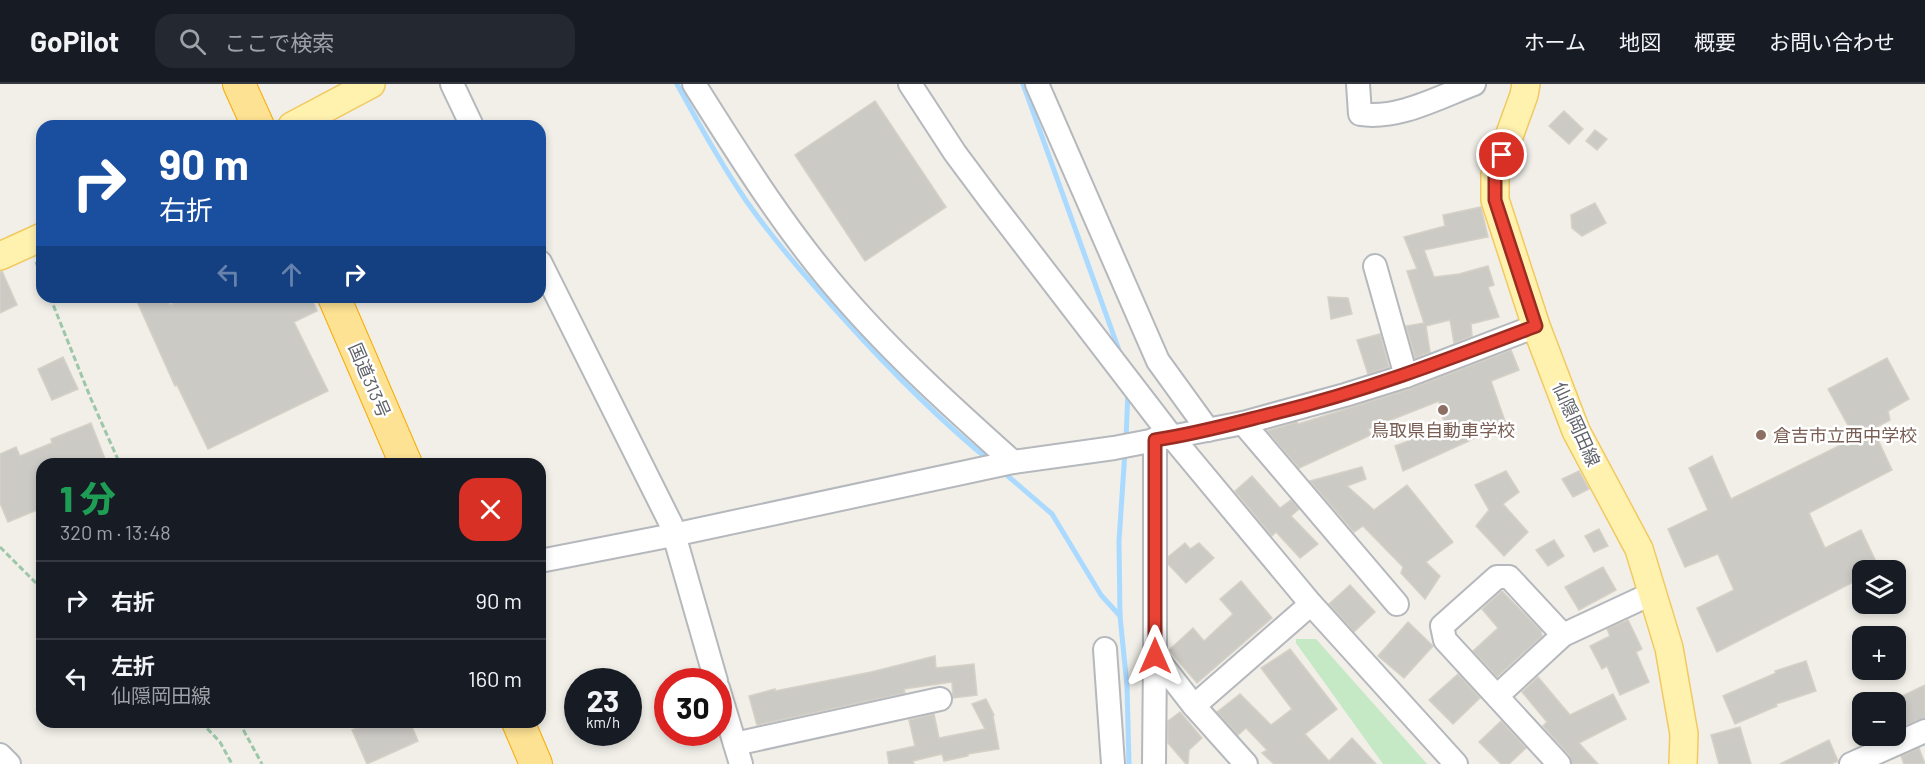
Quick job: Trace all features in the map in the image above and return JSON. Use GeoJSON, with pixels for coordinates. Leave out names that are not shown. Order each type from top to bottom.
{"type":"FeatureCollection","features":[{"type":"Feature","properties":{"kind":"highway"},"geometry":{"type":"LineString","coordinates":[[239,84],[255,120]]}},
{"type":"Feature","properties":{"kind":"highway","name":"国道313号"},"geometry":{"type":"LineString","coordinates":[[337,303],[403,458]]}},
{"type":"Feature","properties":{"kind":"highway"},"geometry":{"type":"LineString","coordinates":[[521,728],[536,764]]}},
{"type":"Feature","properties":{"kind":"main road"},"geometry":{"type":"LineString","coordinates":[[303,120],[371,84]]}},
{"type":"Feature","properties":{"kind":"main road","name":"仙隠岡田線"},"geometry":{"type":"LineString","coordinates":[[1526,84],[1495,175],[1495,200],[1536,326],[1576,432],[1639,549],[1669,648],[1684,734],[1683,764]]}},
{"type":"Feature","properties":{"kind":"main road"},"geometry":{"type":"LineString","coordinates":[[0,256],[36,240]]}},
{"type":"Feature","properties":{"kind":"street"},"geometry":{"type":"LineString","coordinates":[[452,84],[469,120]]}},
{"type":"Feature","properties":{"kind":"street"},"geometry":{"type":"LineString","coordinates":[[694,84],[765,196],[843,296],[929,386],[1008,463]]}},
{"type":"Feature","properties":{"kind":"street"},"geometry":{"type":"LineString","coordinates":[[910,84],[962,162],[1142,398],[1154,440],[1154,764]]}},
{"type":"Feature","properties":{"kind":"street"},"geometry":{"type":"LineString","coordinates":[[1037,84],[1158,361],[1208,430]]}},
{"type":"Feature","properties":{"kind":"street"},"geometry":{"type":"LineString","coordinates":[[1358,84],[1360,114],[1375,116],[1404,110],[1474,84]]}},
{"type":"Feature","properties":{"kind":"street"},"geometry":{"type":"LineString","coordinates":[[1376,266],[1406,376]]}},
{"type":"Feature","properties":{"kind":"street"},"geometry":{"type":"LineString","coordinates":[[546,274],[671,524],[712,668]]}},
{"type":"Feature","properties":{"kind":"street"},"geometry":{"type":"LineString","coordinates":[[546,560],[673,535],[962,472],[1243,423],[1406,376],[1536,326]]}},
{"type":"Feature","properties":{"kind":"street"},"geometry":{"type":"LineString","coordinates":[[1243,423],[1398,604]]}},
{"type":"Feature","properties":{"kind":"street"},"geometry":{"type":"LineString","coordinates":[[1154,440],[1311,604],[1456,764]]}},
{"type":"Feature","properties":{"kind":"street"},"geometry":{"type":"LineString","coordinates":[[1559,764],[1445,640],[1442,626],[1497,577],[1509,577],[1563,635]]}},
{"type":"Feature","properties":{"kind":"street"},"geometry":{"type":"LineString","coordinates":[[1497,696],[1563,635],[1653,593]]}},
{"type":"Feature","properties":{"kind":"street"},"geometry":{"type":"LineString","coordinates":[[1194,706],[1311,604]]}},
{"type":"Feature","properties":{"kind":"street"},"geometry":{"type":"LineString","coordinates":[[1105,649],[1113,764]]}},
{"type":"Feature","properties":{"kind":"street"},"geometry":{"type":"LineString","coordinates":[[1155,656],[1194,706],[1246,764]]}},
{"type":"Feature","properties":{"kind":"street"},"geometry":{"type":"LineString","coordinates":[[732,734],[738,754],[940,699]]}},
{"type":"Feature","properties":{"kind":"street"},"geometry":{"type":"LineString","coordinates":[[1851,764],[1925,732]]}},
{"type":"Feature","properties":{"kind":"street"},"geometry":{"type":"LineString","coordinates":[[0,755],[9,764]]}},
{"type":"Feature","properties":{"kind":"path"},"geometry":{"type":"LineString","coordinates":[[52,303],[117,458]]}},
{"type":"Feature","properties":{"kind":"path"},"geometry":{"type":"LineString","coordinates":[[0,547],[36,583]]}},
{"type":"Feature","properties":{"kind":"path"},"geometry":{"type":"LineString","coordinates":[[207,728],[220,742],[232,764]]}},
{"type":"Feature","properties":{"kind":"path"},"geometry":{"type":"LineString","coordinates":[[242,728],[262,764]]}},
{"type":"Feature","properties":{"kind":"green space"},"geometry":{"type":"Polygon","coordinates":[[[1296,639],[1316,639],[1427,764],[1383,764],[1296,643],[1296,639]]]}},
{"type":"Feature","properties":{"kind":"building"},"geometry":{"type":"Polygon","coordinates":[[[875,101],[946,207],[865,261],[795,155],[875,101]]]}},
{"type":"Feature","properties":{"kind":"building"},"geometry":{"type":"Polygon","coordinates":[[[1564,111],[1583,129],[1569,144],[1549,126],[1564,111]]]}},
{"type":"Feature","properties":{"kind":"building"},"geometry":{"type":"Polygon","coordinates":[[[1595,130],[1607,139],[1597,150],[1586,141],[1595,130]]]}},
{"type":"Feature","properties":{"kind":"building"},"geometry":{"type":"Polygon","coordinates":[[[1595,203],[1606,223],[1582,236],[1572,228],[1571,215],[1595,203]]]}},
{"type":"Feature","properties":{"kind":"building"},"geometry":{"type":"Polygon","coordinates":[[[1481,207],[1488,237],[1424,250],[1434,277],[1459,274],[1488,266],[1494,285],[1488,287],[1499,317],[1471,324],[1472,336],[1454,343],[1450,320],[1426,326],[1430,352],[1415,358],[1406,326],[1424,323],[1407,271],[1417,269],[1404,237],[1445,226],[1443,215],[1481,207]]]}},
{"type":"Feature","properties":{"kind":"building"},"geometry":{"type":"Polygon","coordinates":[[[2,271],[17,305],[0,313],[0,272],[2,271]]]}},
{"type":"Feature","properties":{"kind":"building"},"geometry":{"type":"Polygon","coordinates":[[[1328,297],[1348,298],[1352,314],[1331,319],[1328,297]]]}},
{"type":"Feature","properties":{"kind":"building"},"geometry":{"type":"Polygon","coordinates":[[[138,303],[169,303],[170,305],[174,303],[314,303],[317,311],[294,322],[328,391],[208,449],[177,385],[175,386],[138,303]]]}},
{"type":"Feature","properties":{"kind":"building"},"geometry":{"type":"Polygon","coordinates":[[[1380,334],[1389,367],[1368,374],[1357,340],[1380,334]]]}},
{"type":"Feature","properties":{"kind":"building"},"geometry":{"type":"Polygon","coordinates":[[[1511,350],[1519,370],[1491,381],[1506,424],[1403,471],[1395,446],[1445,427],[1439,401],[1368,429],[1371,435],[1299,468],[1267,431],[1297,422],[1298,424],[1410,389],[1511,350]]]}},
{"type":"Feature","properties":{"kind":"building"},"geometry":{"type":"Polygon","coordinates":[[[63,357],[78,389],[52,400],[38,369],[63,357]]]}},
{"type":"Feature","properties":{"kind":"building"},"geometry":{"type":"Polygon","coordinates":[[[1887,358],[1909,399],[1888,411],[1890,420],[1873,429],[1892,470],[1809,513],[1825,548],[1861,530],[1875,560],[1852,560],[1852,583],[1717,652],[1697,608],[1734,590],[1718,554],[1685,567],[1668,529],[1708,510],[1689,468],[1712,456],[1731,499],[1855,438],[1828,389],[1887,358]]]}},
{"type":"Feature","properties":{"kind":"building"},"geometry":{"type":"Polygon","coordinates":[[[91,423],[105,458],[36,458],[36,510],[8,522],[0,503],[0,454],[16,447],[20,456],[52,443],[51,439],[91,423]]]}},
{"type":"Feature","properties":{"kind":"building"},"geometry":{"type":"Polygon","coordinates":[[[1362,467],[1366,479],[1347,486],[1374,510],[1407,485],[1453,542],[1426,562],[1440,576],[1425,599],[1401,573],[1403,567],[1363,526],[1354,532],[1310,481],[1362,467]]]}},
{"type":"Feature","properties":{"kind":"building"},"geometry":{"type":"Polygon","coordinates":[[[1506,471],[1519,492],[1503,504],[1528,532],[1504,556],[1476,526],[1489,510],[1475,485],[1506,471]]]}},
{"type":"Feature","properties":{"kind":"building"},"geometry":{"type":"Polygon","coordinates":[[[1579,471],[1589,489],[1573,497],[1562,479],[1579,471]]]}},
{"type":"Feature","properties":{"kind":"building"},"geometry":{"type":"Polygon","coordinates":[[[1252,476],[1280,508],[1291,500],[1299,509],[1291,516],[1318,544],[1300,558],[1276,532],[1272,536],[1235,491],[1252,476]]]}},
{"type":"Feature","properties":{"kind":"building"},"geometry":{"type":"Polygon","coordinates":[[[1599,529],[1608,546],[1594,552],[1585,536],[1599,529]]]}},
{"type":"Feature","properties":{"kind":"building"},"geometry":{"type":"Polygon","coordinates":[[[1554,540],[1564,556],[1548,566],[1536,550],[1554,540]]]}},
{"type":"Feature","properties":{"kind":"building"},"geometry":{"type":"Polygon","coordinates":[[[1185,543],[1190,549],[1199,543],[1214,558],[1186,583],[1168,564],[1168,557],[1185,543]]]}},
{"type":"Feature","properties":{"kind":"building"},"geometry":{"type":"Polygon","coordinates":[[[1603,567],[1616,590],[1579,610],[1565,587],[1603,567]]]}},
{"type":"Feature","properties":{"kind":"building"},"geometry":{"type":"Polygon","coordinates":[[[1241,581],[1272,618],[1197,683],[1169,650],[1193,628],[1204,641],[1233,614],[1220,599],[1241,581]]]}},
{"type":"Feature","properties":{"kind":"building"},"geometry":{"type":"Polygon","coordinates":[[[1350,585],[1375,612],[1354,632],[1329,604],[1350,585]]]}},
{"type":"Feature","properties":{"kind":"building"},"geometry":{"type":"Polygon","coordinates":[[[1502,591],[1541,631],[1542,636],[1497,677],[1473,651],[1498,628],[1482,609],[1502,591]]]}},
{"type":"Feature","properties":{"kind":"building"},"geometry":{"type":"Polygon","coordinates":[[[1628,620],[1642,649],[1636,652],[1649,682],[1620,695],[1607,666],[1602,669],[1590,646],[1610,636],[1607,629],[1628,620]]]}},
{"type":"Feature","properties":{"kind":"building"},"geometry":{"type":"Polygon","coordinates":[[[1408,622],[1433,646],[1404,678],[1378,656],[1408,622]]]}},
{"type":"Feature","properties":{"kind":"building"},"geometry":{"type":"Polygon","coordinates":[[[1290,649],[1337,709],[1305,734],[1329,761],[1352,738],[1376,764],[1274,764],[1262,753],[1267,750],[1246,728],[1238,735],[1217,712],[1240,694],[1271,725],[1292,709],[1261,668],[1290,649]]]}},
{"type":"Feature","properties":{"kind":"building"},"geometry":{"type":"Polygon","coordinates":[[[935,656],[936,668],[974,664],[977,695],[953,698],[952,682],[904,689],[905,693],[757,725],[749,696],[775,689],[775,691],[871,672],[935,656]]]}},
{"type":"Feature","properties":{"kind":"building"},"geometry":{"type":"Polygon","coordinates":[[[1806,661],[1816,691],[1776,704],[1777,706],[1735,724],[1723,696],[1776,673],[1775,671],[1806,661]]]}},
{"type":"Feature","properties":{"kind":"building"},"geometry":{"type":"Polygon","coordinates":[[[1458,674],[1480,698],[1453,724],[1429,700],[1458,674]]]}},
{"type":"Feature","properties":{"kind":"building"},"geometry":{"type":"Polygon","coordinates":[[[1538,677],[1570,715],[1613,694],[1626,719],[1579,743],[1598,764],[1572,764],[1569,755],[1543,726],[1547,722],[1522,692],[1538,677]]]}},
{"type":"Feature","properties":{"kind":"building"},"geometry":{"type":"Polygon","coordinates":[[[1925,685],[1925,718],[1906,725],[1906,694],[1925,685]]]}},
{"type":"Feature","properties":{"kind":"building"},"geometry":{"type":"Polygon","coordinates":[[[986,699],[994,715],[999,749],[944,761],[942,754],[913,761],[914,764],[889,764],[887,752],[915,746],[909,720],[934,714],[939,738],[985,729],[972,704],[986,699]]]}},
{"type":"Feature","properties":{"kind":"building"},"geometry":{"type":"Polygon","coordinates":[[[1180,712],[1202,738],[1189,750],[1188,764],[1168,743],[1168,721],[1180,712]]]}},
{"type":"Feature","properties":{"kind":"building"},"geometry":{"type":"Polygon","coordinates":[[[1501,721],[1526,748],[1509,764],[1501,764],[1479,742],[1501,721]]]}},
{"type":"Feature","properties":{"kind":"building"},"geometry":{"type":"Polygon","coordinates":[[[1740,727],[1751,764],[1719,764],[1711,735],[1740,727]]]}},
{"type":"Feature","properties":{"kind":"building"},"geometry":{"type":"Polygon","coordinates":[[[357,728],[413,728],[418,741],[367,764],[352,730],[357,728]]]}},
{"type":"Feature","properties":{"kind":"building"},"geometry":{"type":"Polygon","coordinates":[[[1829,740],[1838,761],[1831,764],[1780,764],[1829,740]]]}},
{"type":"Feature","properties":{"kind":"building"},"geometry":{"type":"Polygon","coordinates":[[[1919,748],[1925,764],[1904,764],[1901,756],[1919,748]]]}},
{"type":"Feature","properties":{"kind":"waterway"},"geometry":{"type":"LineString","coordinates":[[677,84],[737,188],[793,262],[896,374],[951,428],[990,461]]}},
{"type":"Feature","properties":{"kind":"waterway"},"geometry":{"type":"LineString","coordinates":[[1023,84],[1120,353]]}},
{"type":"Feature","properties":{"kind":"waterway"},"geometry":{"type":"LineString","coordinates":[[1126,439],[1128,391]]}},
{"type":"Feature","properties":{"kind":"waterway"},"geometry":{"type":"LineString","coordinates":[[1125,451],[1119,541],[1120,616],[1127,686],[1129,764]]}},
{"type":"Feature","properties":{"kind":"waterway"},"geometry":{"type":"LineString","coordinates":[[1002,471],[1052,514],[1101,595],[1120,616]]}},
{"type":"Feature","properties":{"kind":"place","name":"鳥取県自動車学校"},"geometry":{"type":"Point","coordinates":[1443,410]}},
{"type":"Feature","properties":{"kind":"place","name":"倉吉市立西中学校"},"geometry":{"type":"Point","coordinates":[1761,435]}},
{"type":"Feature","properties":{"kind":"route"},"geometry":{"type":"LineString","coordinates":[[1155,656],[1155,440],[1243,423],[1345,395],[1406,376],[1536,326],[1495,200],[1495,175],[1502,155]]}}]}
